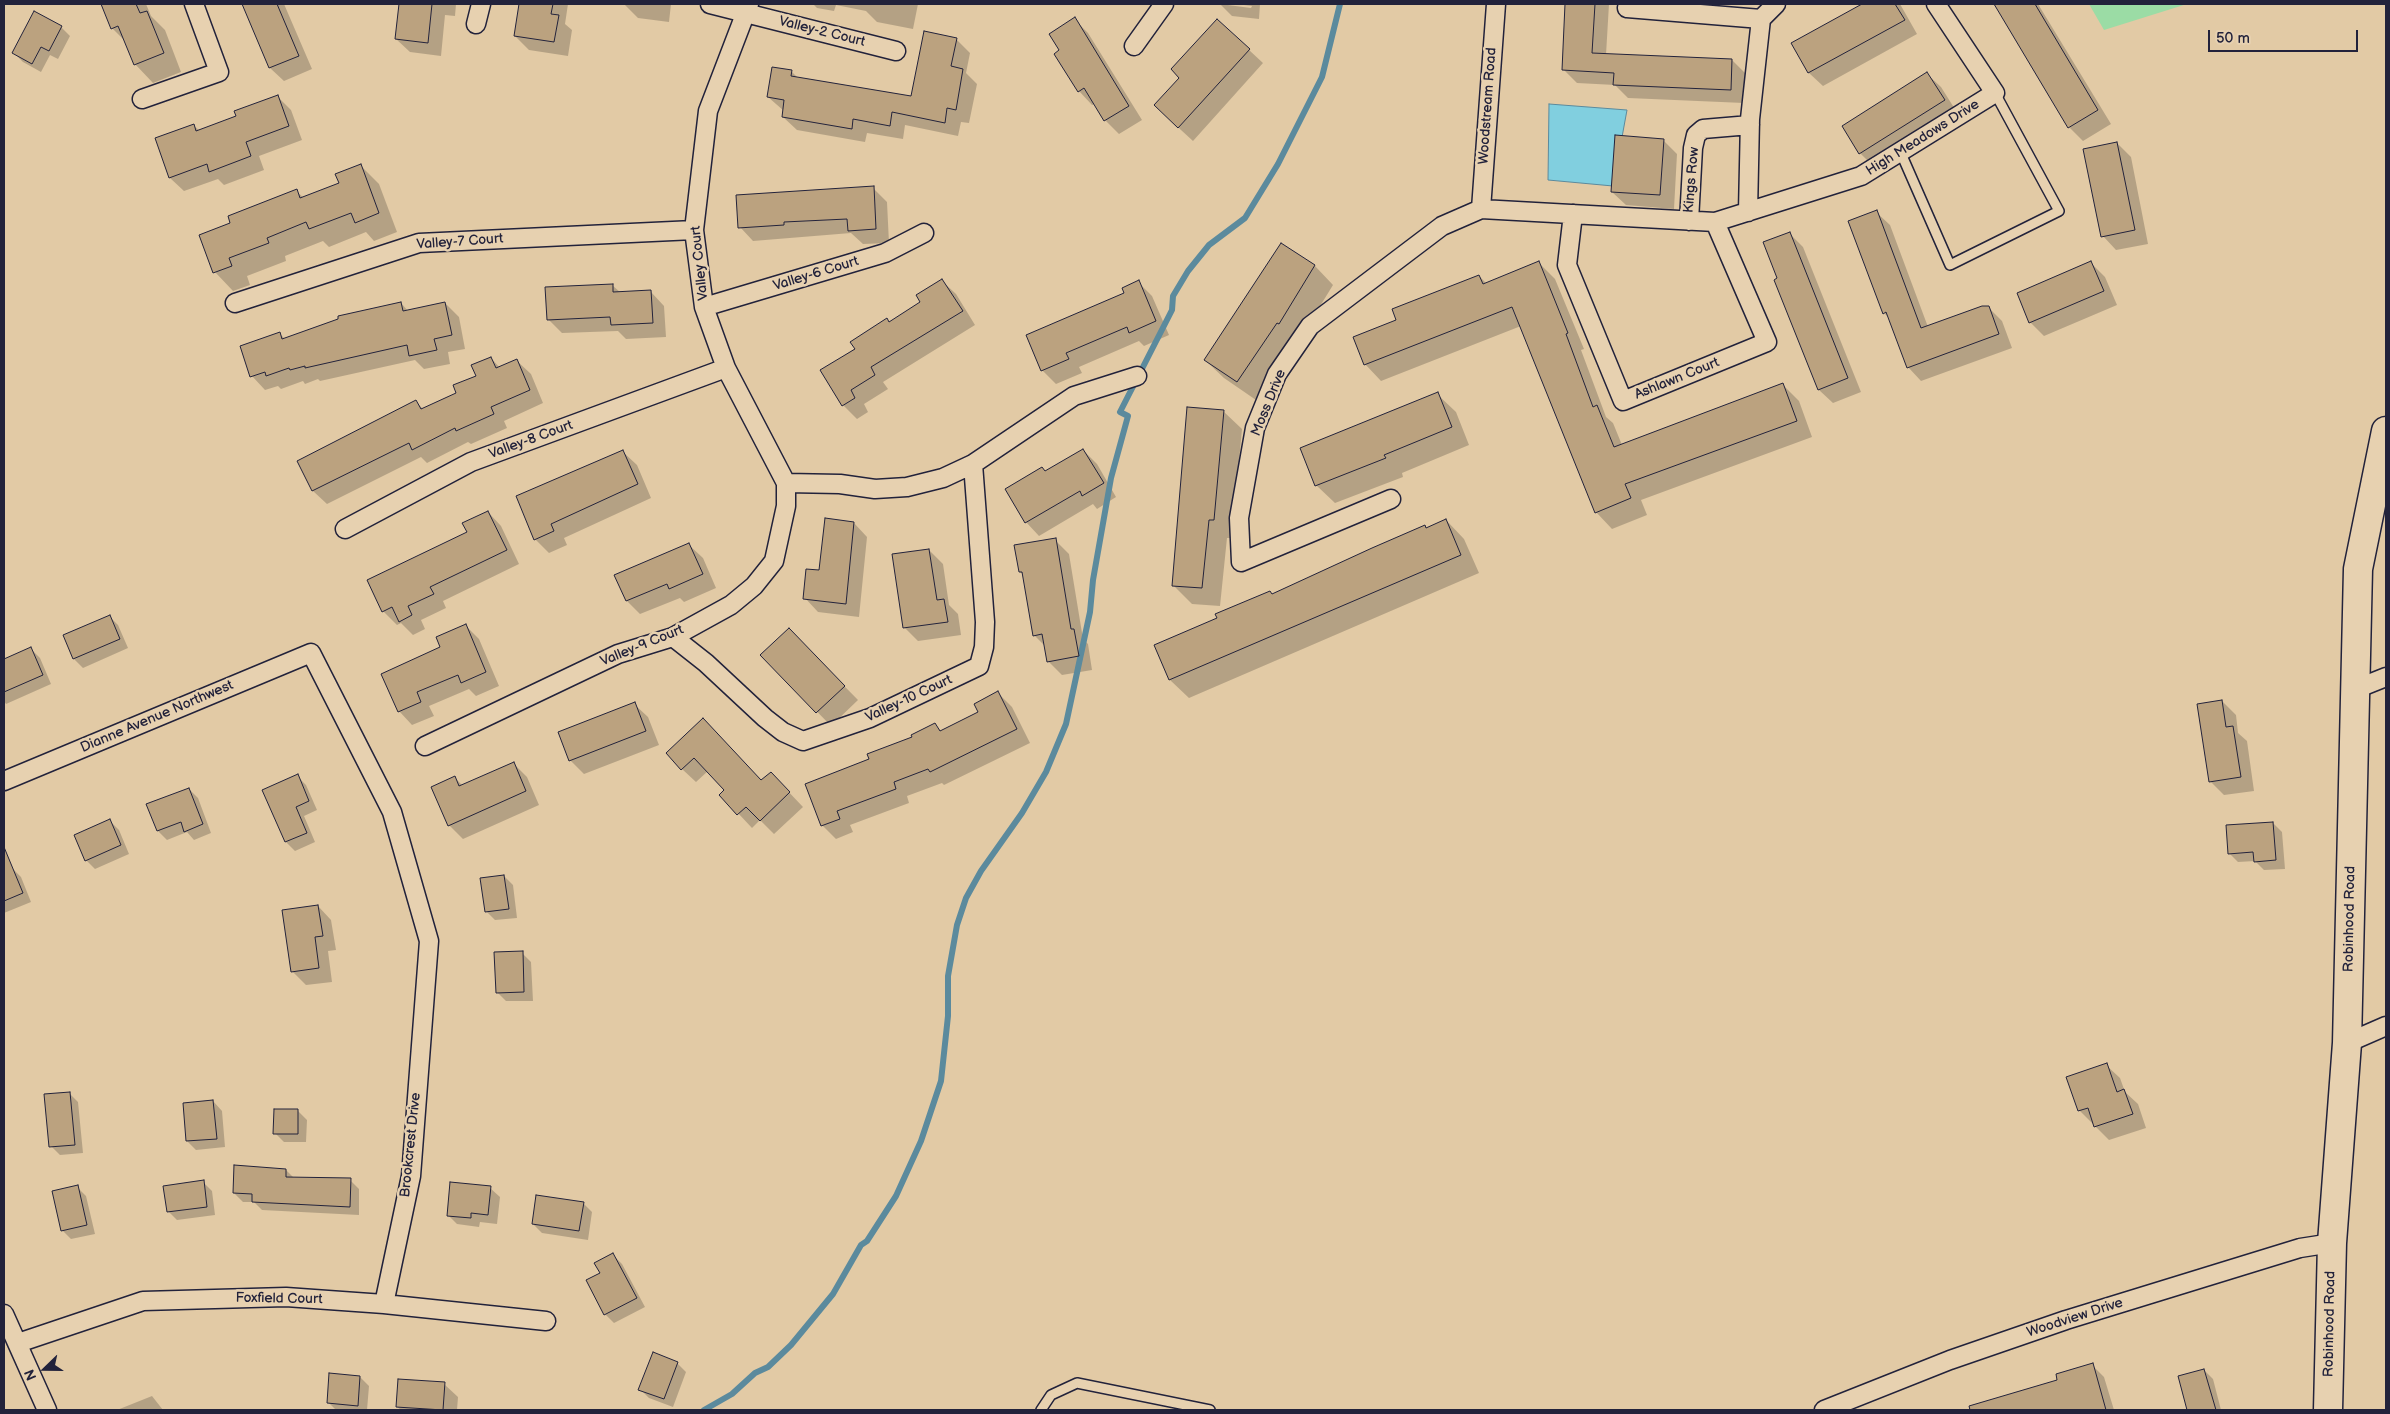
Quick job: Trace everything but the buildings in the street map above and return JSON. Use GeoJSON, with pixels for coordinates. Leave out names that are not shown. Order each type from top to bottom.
{"type":"FeatureCollection","features":[{"type":"Feature","properties":{"kind":"main road","name":"Robinhood Road"},"geometry":{"type":"LineString","coordinates":[[2328,1410],[2332,1243],[2346,1043],[2358,569],[2386,431]]}},
{"type":"Feature","properties":{"kind":"street"},"geometry":{"type":"LineString","coordinates":[[142,98],[219,72],[194,4]]}},
{"type":"Feature","properties":{"kind":"street"},"geometry":{"type":"LineString","coordinates":[[476,24],[481,4]]}},
{"type":"Feature","properties":{"kind":"street","name":"Valley-2 Court"},"geometry":{"type":"LineString","coordinates":[[710,4],[748,9],[896,51]]}},
{"type":"Feature","properties":{"kind":"street"},"geometry":{"type":"LineString","coordinates":[[1134,46],[1164,4]]}},
{"type":"Feature","properties":{"kind":"street","name":"Woodstream Road"},"geometry":{"type":"LineString","coordinates":[[1481,209],[1496,4]]}},
{"type":"Feature","properties":{"kind":"street"},"geometry":{"type":"LineString","coordinates":[[1628,4],[1627,8],[1761,19]]}},
{"type":"Feature","properties":{"kind":"street"},"geometry":{"type":"LineString","coordinates":[[1748,212],[1750,125],[1761,19],[1776,4]]}},
{"type":"Feature","properties":{"kind":"street","name":"High Meadows Drive"},"geometry":{"type":"LineString","coordinates":[[1481,209],[1715,222],[1861,176],[1995,93],[1936,4]]}},
{"type":"Feature","properties":{"kind":"street","name":"Valley Court"},"geometry":{"type":"LineString","coordinates":[[748,9],[708,111],[694,230],[704,307],[726,368],[786,483]]}},
{"type":"Feature","properties":{"kind":"street","name":"Kings Row"},"geometry":{"type":"LineString","coordinates":[[1688,221],[1693,148],[1696,135],[1703,130],[1750,125]]}},
{"type":"Feature","properties":{"kind":"street","name":"Moss Drive"},"geometry":{"type":"LineString","coordinates":[[1391,499],[1241,562],[1239,518],[1256,428],[1277,374],[1310,326],[1442,226],[1481,209]]}},
{"type":"Feature","properties":{"kind":"street","name":"Ashlawn Court"},"geometry":{"type":"LineString","coordinates":[[1573,214],[1567,265],[1623,402],[1767,342],[1715,222]]}},
{"type":"Feature","properties":{"kind":"street","name":"Valley-7 Court"},"geometry":{"type":"LineString","coordinates":[[235,303],[419,243],[694,230]]}},
{"type":"Feature","properties":{"kind":"street","name":"Valley-6 Court"},"geometry":{"type":"LineString","coordinates":[[704,307],[885,253],[924,233]]}},
{"type":"Feature","properties":{"kind":"street","name":"Valley-8 Court"},"geometry":{"type":"LineString","coordinates":[[344,529],[471,462],[726,368]]}},
{"type":"Feature","properties":{"kind":"street"},"geometry":{"type":"LineString","coordinates":[[786,483],[840,484],[874,489],[907,487],[943,478],[973,464],[1074,396],[1137,376]]}},
{"type":"Feature","properties":{"kind":"street","name":"Valley-10 Court"},"geometry":{"type":"LineString","coordinates":[[672,637],[706,663],[771,723],[783,732],[803,741],[870,718],[979,666],[984,647],[985,622],[973,464]]}},
{"type":"Feature","properties":{"kind":"street","name":"Valley-9 Court"},"geometry":{"type":"LineString","coordinates":[[425,746],[618,654],[672,637],[731,606],[754,586],[774,562],[786,506],[786,483]]}},
{"type":"Feature","properties":{"kind":"street","name":"Dianne Avenue Northwest"},"geometry":{"type":"LineString","coordinates":[[4,781],[311,653]]}},
{"type":"Feature","properties":{"kind":"street","name":"Brookcrest Drive"},"geometry":{"type":"LineString","coordinates":[[311,653],[392,812],[429,941],[411,1176],[384,1304]]}},
{"type":"Feature","properties":{"kind":"street"},"geometry":{"type":"LineString","coordinates":[[2356,689],[2386,677]]}},
{"type":"Feature","properties":{"kind":"street"},"geometry":{"type":"LineString","coordinates":[[2346,1043],[2386,1026]]}},
{"type":"Feature","properties":{"kind":"street","name":"Woodview Drive"},"geometry":{"type":"LineString","coordinates":[[1824,1410],[1950,1360],[2066,1320],[2300,1248],[2332,1243]]}},
{"type":"Feature","properties":{"kind":"street","name":"Foxfield Court"},"geometry":{"type":"LineString","coordinates":[[18,1343],[144,1301],[286,1297],[384,1304],[546,1321]]}},
{"type":"Feature","properties":{"kind":"street"},"geometry":{"type":"LineString","coordinates":[[4,1314],[47,1410]]}},
{"type":"Feature","properties":{"kind":"lane"},"geometry":{"type":"LineString","coordinates":[[1900,151],[1950,265],[2059,211],[1995,93]]}},
{"type":"Feature","properties":{"kind":"lane"},"geometry":{"type":"LineString","coordinates":[[1041,1410],[1051,1395],[1077,1383],[1210,1410]]}},
{"type":"Feature","properties":{"kind":"green space"},"geometry":{"type":"Polygon","coordinates":[[[2089,4],[2187,4],[2104,30],[2089,4]]]}},
{"type":"Feature","properties":{"kind":"water"},"geometry":{"type":"Polygon","coordinates":[[[1549,104],[1627,110],[1613,186],[1548,180],[1549,104]]]}},
{"type":"Feature","properties":{"kind":"waterway"},"geometry":{"type":"LineString","coordinates":[[704,1410],[732,1394],[755,1373],[768,1367],[791,1345],[833,1294],[861,1245],[867,1241],[896,1196],[921,1141],[941,1081],[948,1016],[948,976],[957,925],[966,898],[981,871],[1022,813],[1046,772],[1066,724],[1090,612],[1093,580],[1111,478],[1128,416],[1120,412],[1172,310],[1173,296],[1188,271],[1209,245],[1245,218],[1278,164],[1322,77],[1340,4]]}}]}
